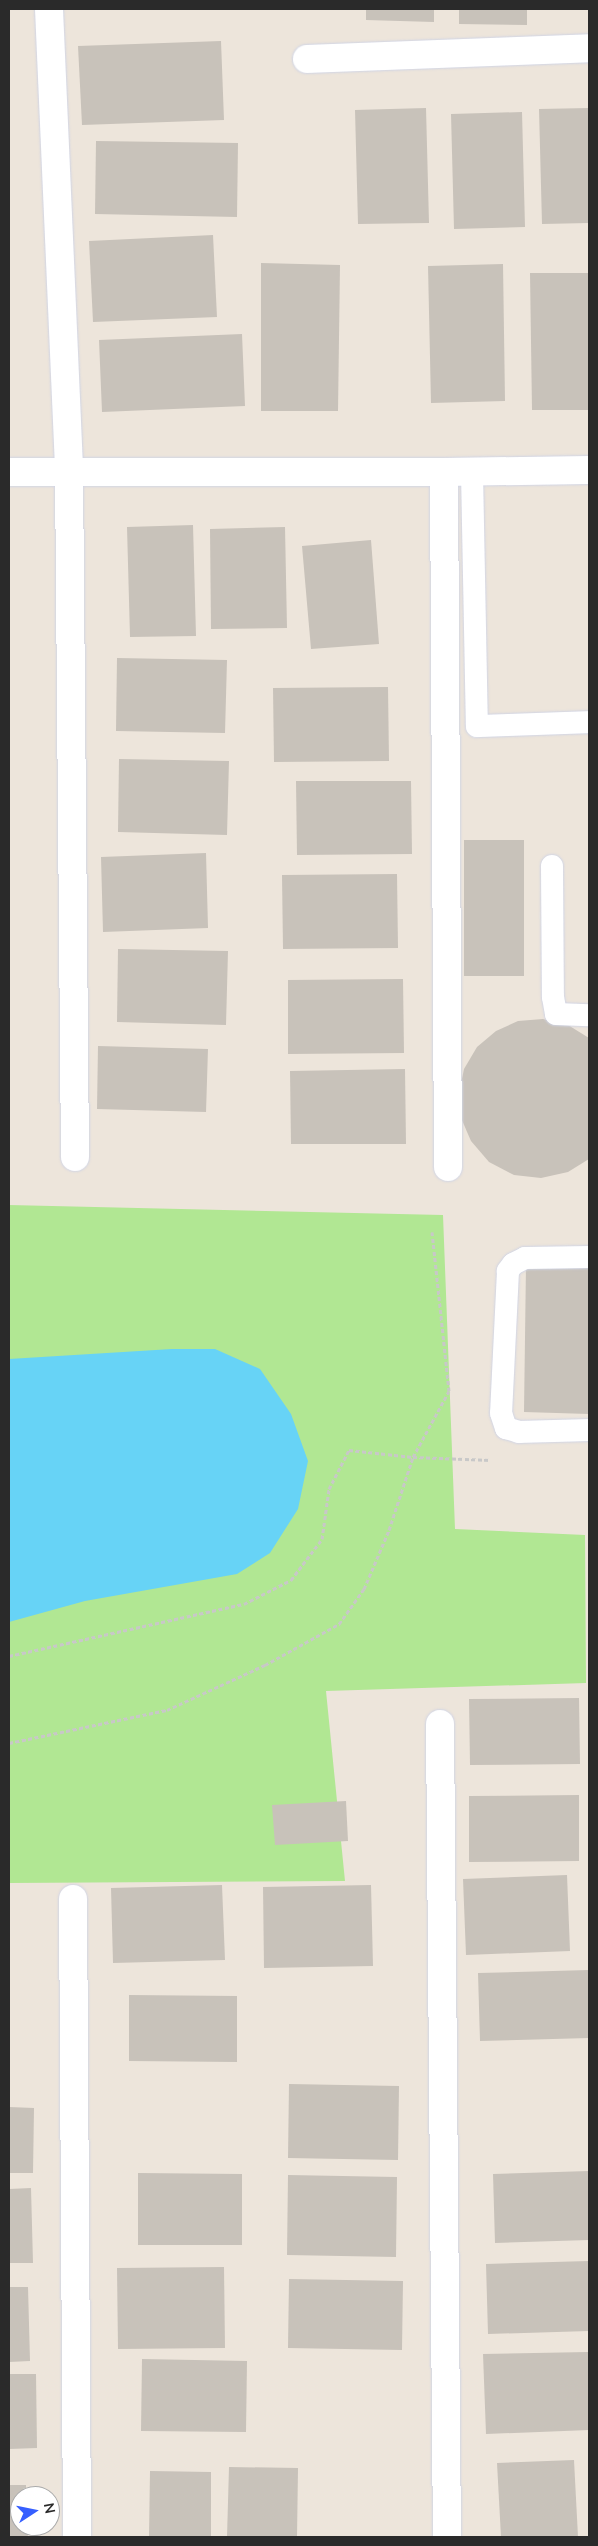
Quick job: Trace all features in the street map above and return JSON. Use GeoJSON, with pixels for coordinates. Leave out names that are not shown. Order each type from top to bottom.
{"type":"FeatureCollection","features":[{"type":"Feature","properties":{"kind":"street"},"geometry":{"type":"LineString","coordinates":[[49,9],[68,470],[75,1157]]}},
{"type":"Feature","properties":{"kind":"street"},"geometry":{"type":"LineString","coordinates":[[307,59],[589,48]]}},
{"type":"Feature","properties":{"kind":"street"},"geometry":{"type":"LineString","coordinates":[[9,472],[68,470],[444,472],[589,470]]}},
{"type":"Feature","properties":{"kind":"street"},"geometry":{"type":"LineString","coordinates":[[444,472],[448,1167]]}},
{"type":"Feature","properties":{"kind":"street"},"geometry":{"type":"LineString","coordinates":[[440,1724],[447,2537]]}},
{"type":"Feature","properties":{"kind":"street"},"geometry":{"type":"LineString","coordinates":[[73,1900],[77,2537]]}},
{"type":"Feature","properties":{"kind":"lane"},"geometry":{"type":"LineString","coordinates":[[472,472],[477,726],[589,722]]}},
{"type":"Feature","properties":{"kind":"lane"},"geometry":{"type":"LineString","coordinates":[[552,866],[553,997],[556,1014],[569,1016],[589,1015]]}},
{"type":"Feature","properties":{"kind":"lane"},"geometry":{"type":"LineString","coordinates":[[589,1257],[525,1258],[513,1264],[508,1271],[502,1413],[506,1428],[519,1432],[589,1430]]}},
{"type":"Feature","properties":{"kind":"path"},"geometry":{"type":"LineString","coordinates":[[9,1743],[167,1710],[265,1665],[339,1624],[364,1589],[389,1530],[413,1457],[449,1392],[432,1232]]}},
{"type":"Feature","properties":{"kind":"path"},"geometry":{"type":"LineString","coordinates":[[9,1656],[244,1604],[291,1580],[322,1539],[328,1489],[348,1450],[413,1457],[501,1460]]}},
{"type":"Feature","properties":{"kind":"green space"},"geometry":{"type":"Polygon","coordinates":[[[9,1205],[443,1215],[455,1529],[585,1535],[586,1683],[326,1691],[345,1881],[9,1883],[9,1205]]]}},
{"type":"Feature","properties":{"kind":"water"},"geometry":{"type":"Polygon","coordinates":[[[172,1349],[215,1349],[260,1369],[291,1414],[308,1461],[298,1509],[270,1553],[237,1574],[85,1601],[9,1622],[9,1359],[172,1349]]]}},
{"type":"Feature","properties":{"kind":"building"},"geometry":{"type":"Polygon","coordinates":[[[366,9],[434,9],[434,22],[366,20],[366,9]]]}},
{"type":"Feature","properties":{"kind":"building"},"geometry":{"type":"Polygon","coordinates":[[[459,9],[527,9],[527,25],[459,24],[459,9]]]}},
{"type":"Feature","properties":{"kind":"building"},"geometry":{"type":"Polygon","coordinates":[[[221,41],[224,120],[82,125],[78,46],[221,41]]]}},
{"type":"Feature","properties":{"kind":"building"},"geometry":{"type":"Polygon","coordinates":[[[426,108],[429,223],[358,224],[355,110],[426,108]]]}},
{"type":"Feature","properties":{"kind":"building"},"geometry":{"type":"Polygon","coordinates":[[[589,108],[589,223],[542,224],[539,109],[589,108]]]}},
{"type":"Feature","properties":{"kind":"building"},"geometry":{"type":"Polygon","coordinates":[[[522,112],[525,227],[454,229],[451,114],[522,112]]]}},
{"type":"Feature","properties":{"kind":"building"},"geometry":{"type":"Polygon","coordinates":[[[96,141],[238,143],[237,217],[95,214],[96,141]]]}},
{"type":"Feature","properties":{"kind":"building"},"geometry":{"type":"Polygon","coordinates":[[[213,235],[217,317],[93,322],[89,241],[213,235]]]}},
{"type":"Feature","properties":{"kind":"building"},"geometry":{"type":"Polygon","coordinates":[[[261,263],[340,265],[338,411],[261,411],[261,263]]]}},
{"type":"Feature","properties":{"kind":"building"},"geometry":{"type":"Polygon","coordinates":[[[503,264],[505,401],[431,403],[428,266],[503,264]]]}},
{"type":"Feature","properties":{"kind":"building"},"geometry":{"type":"Polygon","coordinates":[[[530,273],[589,273],[589,410],[532,410],[530,273]]]}},
{"type":"Feature","properties":{"kind":"building"},"geometry":{"type":"Polygon","coordinates":[[[242,334],[245,406],[102,412],[99,340],[242,334]]]}},
{"type":"Feature","properties":{"kind":"building"},"geometry":{"type":"Polygon","coordinates":[[[193,525],[196,636],[130,637],[127,527],[193,525]]]}},
{"type":"Feature","properties":{"kind":"building"},"geometry":{"type":"Polygon","coordinates":[[[285,527],[287,628],[211,629],[210,529],[285,527]]]}},
{"type":"Feature","properties":{"kind":"building"},"geometry":{"type":"Polygon","coordinates":[[[371,540],[379,644],[311,649],[302,546],[371,540]]]}},
{"type":"Feature","properties":{"kind":"building"},"geometry":{"type":"Polygon","coordinates":[[[117,658],[227,660],[225,733],[116,731],[117,658]]]}},
{"type":"Feature","properties":{"kind":"building"},"geometry":{"type":"Polygon","coordinates":[[[388,687],[389,761],[274,762],[273,688],[388,687]]]}},
{"type":"Feature","properties":{"kind":"building"},"geometry":{"type":"Polygon","coordinates":[[[119,759],[229,761],[227,835],[118,832],[119,759]]]}},
{"type":"Feature","properties":{"kind":"building"},"geometry":{"type":"Polygon","coordinates":[[[296,781],[411,781],[412,854],[297,855],[296,781]]]}},
{"type":"Feature","properties":{"kind":"building"},"geometry":{"type":"Polygon","coordinates":[[[464,840],[524,840],[524,976],[464,976],[464,840]]]}},
{"type":"Feature","properties":{"kind":"building"},"geometry":{"type":"Polygon","coordinates":[[[206,853],[208,928],[103,932],[101,857],[206,853]]]}},
{"type":"Feature","properties":{"kind":"building"},"geometry":{"type":"Polygon","coordinates":[[[397,874],[398,948],[283,949],[282,875],[397,874]]]}},
{"type":"Feature","properties":{"kind":"building"},"geometry":{"type":"Polygon","coordinates":[[[118,949],[228,951],[226,1025],[117,1022],[118,949]]]}},
{"type":"Feature","properties":{"kind":"building"},"geometry":{"type":"Polygon","coordinates":[[[403,979],[404,1053],[288,1054],[288,980],[403,979]]]}},
{"type":"Feature","properties":{"kind":"building"},"geometry":{"type":"Polygon","coordinates":[[[543,1019],[568,1025],[589,1038],[589,1159],[568,1172],[541,1178],[514,1175],[489,1162],[471,1141],[461,1118],[459,1093],[464,1069],[477,1047],[496,1031],[518,1021],[543,1019]]]}},
{"type":"Feature","properties":{"kind":"building"},"geometry":{"type":"Polygon","coordinates":[[[98,1046],[208,1049],[206,1112],[97,1109],[98,1046]]]}},
{"type":"Feature","properties":{"kind":"building"},"geometry":{"type":"Polygon","coordinates":[[[405,1069],[406,1144],[291,1144],[290,1071],[405,1069]]]}},
{"type":"Feature","properties":{"kind":"building"},"geometry":{"type":"Polygon","coordinates":[[[526,1265],[589,1267],[589,1414],[524,1412],[526,1265]]]}},
{"type":"Feature","properties":{"kind":"building"},"geometry":{"type":"Polygon","coordinates":[[[579,1698],[580,1764],[470,1765],[469,1699],[579,1698]]]}},
{"type":"Feature","properties":{"kind":"building"},"geometry":{"type":"Polygon","coordinates":[[[579,1795],[579,1861],[469,1862],[469,1796],[579,1795]]]}},
{"type":"Feature","properties":{"kind":"building"},"geometry":{"type":"Polygon","coordinates":[[[346,1801],[348,1841],[275,1845],[272,1805],[346,1801]]]}},
{"type":"Feature","properties":{"kind":"building"},"geometry":{"type":"Polygon","coordinates":[[[567,1875],[570,1951],[466,1955],[463,1879],[567,1875]]]}},
{"type":"Feature","properties":{"kind":"building"},"geometry":{"type":"Polygon","coordinates":[[[222,1885],[225,1960],[113,1963],[111,1888],[222,1885]]]}},
{"type":"Feature","properties":{"kind":"building"},"geometry":{"type":"Polygon","coordinates":[[[371,1885],[373,1966],[264,1968],[263,1887],[371,1885]]]}},
{"type":"Feature","properties":{"kind":"building"},"geometry":{"type":"Polygon","coordinates":[[[589,1970],[589,2038],[480,2041],[478,1973],[589,1970]]]}},
{"type":"Feature","properties":{"kind":"building"},"geometry":{"type":"Polygon","coordinates":[[[129,1995],[237,1996],[237,2062],[129,2061],[129,1995]]]}},
{"type":"Feature","properties":{"kind":"building"},"geometry":{"type":"Polygon","coordinates":[[[289,2084],[399,2086],[398,2160],[288,2158],[289,2084]]]}},
{"type":"Feature","properties":{"kind":"building"},"geometry":{"type":"Polygon","coordinates":[[[9,2107],[34,2108],[33,2173],[9,2173],[9,2107]]]}},
{"type":"Feature","properties":{"kind":"building"},"geometry":{"type":"Polygon","coordinates":[[[589,2171],[589,2240],[495,2243],[493,2174],[589,2171]]]}},
{"type":"Feature","properties":{"kind":"building"},"geometry":{"type":"Polygon","coordinates":[[[138,2173],[242,2174],[242,2245],[138,2245],[138,2173]]]}},
{"type":"Feature","properties":{"kind":"building"},"geometry":{"type":"Polygon","coordinates":[[[288,2175],[397,2177],[396,2257],[287,2255],[288,2175]]]}},
{"type":"Feature","properties":{"kind":"building"},"geometry":{"type":"Polygon","coordinates":[[[31,2188],[33,2263],[9,2263],[9,2189],[31,2188]]]}},
{"type":"Feature","properties":{"kind":"building"},"geometry":{"type":"Polygon","coordinates":[[[589,2261],[589,2331],[488,2334],[486,2264],[589,2261]]]}},
{"type":"Feature","properties":{"kind":"building"},"geometry":{"type":"Polygon","coordinates":[[[224,2267],[225,2348],[118,2349],[117,2268],[224,2267]]]}},
{"type":"Feature","properties":{"kind":"building"},"geometry":{"type":"Polygon","coordinates":[[[289,2279],[403,2281],[402,2350],[288,2348],[289,2279]]]}},
{"type":"Feature","properties":{"kind":"building"},"geometry":{"type":"Polygon","coordinates":[[[9,2287],[28,2287],[30,2361],[9,2362],[9,2287]]]}},
{"type":"Feature","properties":{"kind":"building"},"geometry":{"type":"Polygon","coordinates":[[[588,2352],[589,2430],[486,2434],[483,2354],[588,2352]]]}},
{"type":"Feature","properties":{"kind":"building"},"geometry":{"type":"Polygon","coordinates":[[[142,2359],[247,2361],[246,2432],[141,2431],[142,2359]]]}},
{"type":"Feature","properties":{"kind":"building"},"geometry":{"type":"Polygon","coordinates":[[[9,2374],[36,2374],[37,2448],[9,2449],[9,2374]]]}},
{"type":"Feature","properties":{"kind":"building"},"geometry":{"type":"Polygon","coordinates":[[[574,2460],[578,2537],[501,2537],[497,2463],[574,2460]]]}},
{"type":"Feature","properties":{"kind":"building"},"geometry":{"type":"Polygon","coordinates":[[[229,2467],[298,2468],[297,2537],[227,2537],[229,2467]]]}},
{"type":"Feature","properties":{"kind":"building"},"geometry":{"type":"Polygon","coordinates":[[[150,2471],[211,2472],[211,2537],[149,2537],[150,2471]]]}},
{"type":"Feature","properties":{"kind":"building"},"geometry":{"type":"Polygon","coordinates":[[[9,2485],[26,2485],[10,2486],[10,2536],[28,2537],[9,2537],[9,2485]]]}}]}
